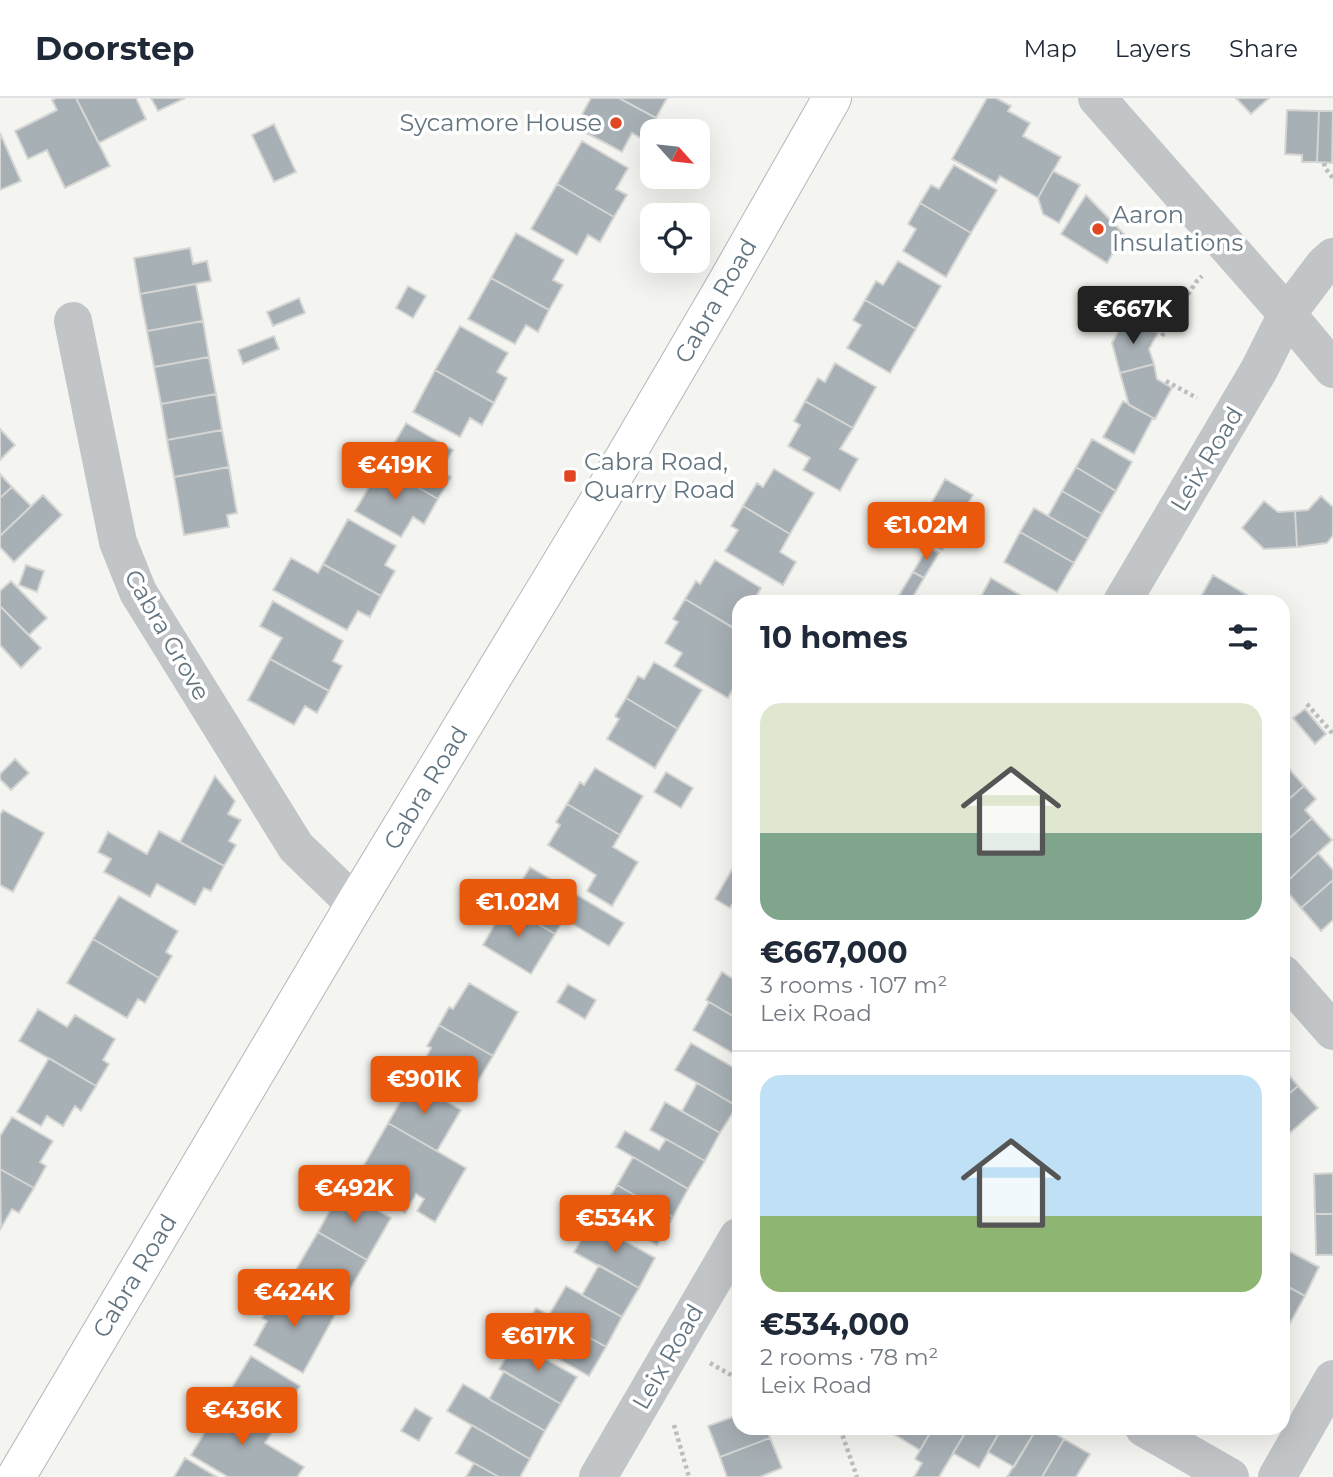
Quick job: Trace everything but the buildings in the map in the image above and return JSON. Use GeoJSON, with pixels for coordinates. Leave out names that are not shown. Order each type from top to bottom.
{"type":"FeatureCollection","features":[{"type":"Feature","properties":{"kind":"main road","name":"Cabra Road"},"geometry":{"type":"LineString","coordinates":[[16,1477],[355,904],[603,496],[832,98]]}},
{"type":"Feature","properties":{"kind":"street"},"geometry":{"type":"LineString","coordinates":[[1097,98],[1333,369]]}},
{"type":"Feature","properties":{"kind":"street","name":"Leix Road"},"geometry":{"type":"LineString","coordinates":[[1126,595],[1259,370],[1287,314],[1333,257]]}},
{"type":"Feature","properties":{"kind":"street","name":"Cabra Grove"},"geometry":{"type":"LineString","coordinates":[[74,321],[118,542],[138,592],[296,847],[355,904]]}},
{"type":"Feature","properties":{"kind":"street"},"geometry":{"type":"LineString","coordinates":[[1290,982],[1333,1031]]}},
{"type":"Feature","properties":{"kind":"street","name":"Leix Road"},"geometry":{"type":"LineString","coordinates":[[598,1477],[732,1247]]}},
{"type":"Feature","properties":{"kind":"street"},"geometry":{"type":"LineString","coordinates":[[1277,1477],[1333,1378]]}},
{"type":"Feature","properties":{"kind":"street"},"geometry":{"type":"LineString","coordinates":[[1156,1435],[1230,1477]]}},
{"type":"Feature","properties":{"kind":"path"},"geometry":{"type":"LineString","coordinates":[[1324,163],[1333,178]]}},
{"type":"Feature","properties":{"kind":"path"},"geometry":{"type":"LineString","coordinates":[[1162,336],[1196,282],[1230,250]]}},
{"type":"Feature","properties":{"kind":"path"},"geometry":{"type":"LineString","coordinates":[[1307,704],[1333,734]]}},
{"type":"Feature","properties":{"kind":"path"},"geometry":{"type":"LineString","coordinates":[[674,1424],[689,1477]]}},
{"type":"Feature","properties":{"kind":"path"},"geometry":{"type":"LineString","coordinates":[[842,1435],[857,1477]]}},
{"type":"Feature","properties":{"kind":"place","name":"Sycamore House"},"geometry":{"type":"Point","coordinates":[616,123]}},
{"type":"Feature","properties":{"kind":"place","name":"Aaron Insulations"},"geometry":{"type":"Point","coordinates":[1098,229]}},
{"type":"Feature","properties":{"kind":"place","name":"Cabra Road, Quarry Road"},"geometry":{"type":"Point","coordinates":[570,476]}}]}
